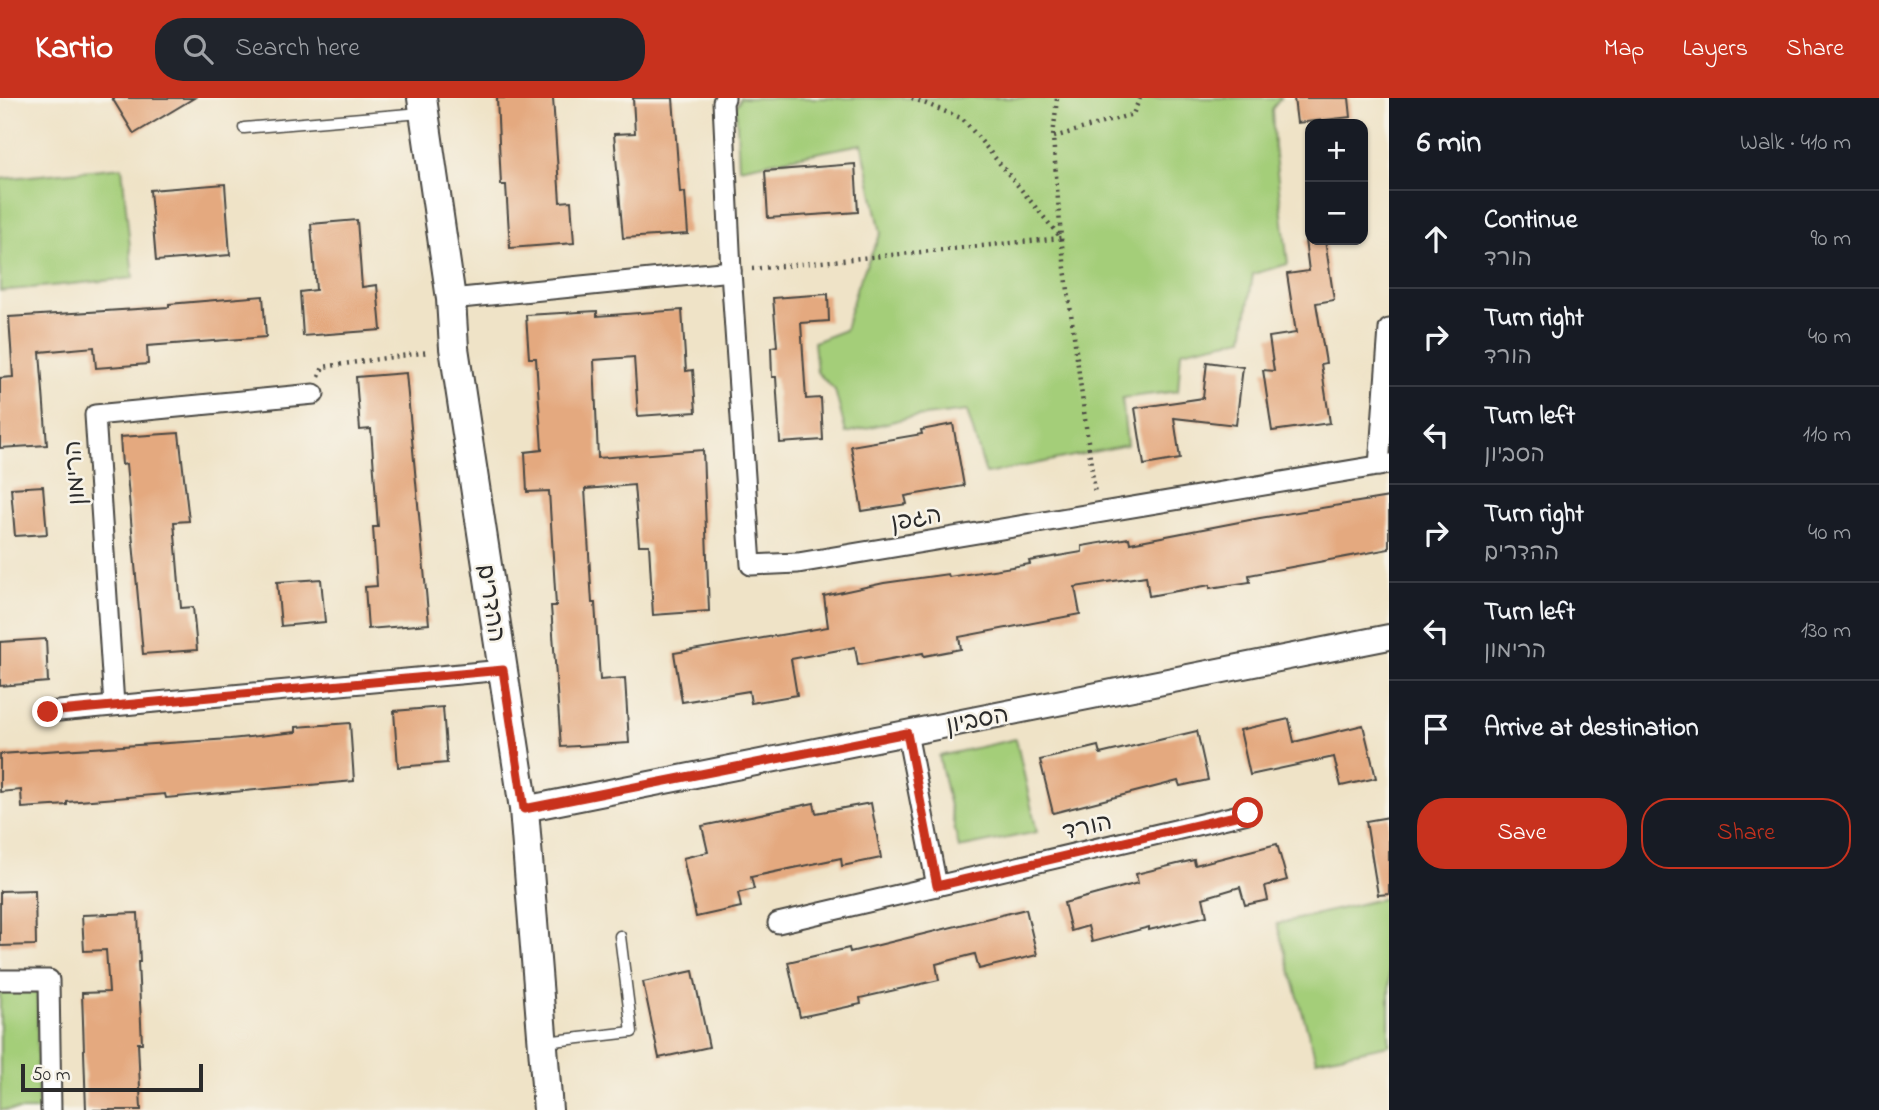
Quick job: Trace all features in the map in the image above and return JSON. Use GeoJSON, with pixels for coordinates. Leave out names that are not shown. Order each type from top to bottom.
{"type":"FeatureCollection","features":[{"type":"Feature","properties":{"kind":"main road","name":"ההדרים"},"geometry":{"type":"LineString","coordinates":[[423,106],[451,299],[454,348],[524,809],[548,1110]]}},
{"type":"Feature","properties":{"kind":"street","name":"הגפן"},"geometry":{"type":"LineString","coordinates":[[725,98],[723,102],[731,271],[751,565],[797,563],[1384,465],[1389,329]]}},
{"type":"Feature","properties":{"kind":"street"},"geometry":{"type":"LineString","coordinates":[[451,299],[731,271]]}},
{"type":"Feature","properties":{"kind":"street","name":"הרימון"},"geometry":{"type":"LineString","coordinates":[[114,705],[95,415],[314,394]]}},
{"type":"Feature","properties":{"kind":"street","name":"הסביון"},"geometry":{"type":"LineString","coordinates":[[524,809],[1389,637]]}},
{"type":"Feature","properties":{"kind":"street"},"geometry":{"type":"LineString","coordinates":[[48,712],[503,670]]}},
{"type":"Feature","properties":{"kind":"street"},"geometry":{"type":"LineString","coordinates":[[907,733],[937,886]]}},
{"type":"Feature","properties":{"kind":"street","name":"הורד"},"geometry":{"type":"LineString","coordinates":[[778,923],[1248,813]]}},
{"type":"Feature","properties":{"kind":"street"},"geometry":{"type":"LineString","coordinates":[[0,980],[50,980],[51,1110]]}},
{"type":"Feature","properties":{"kind":"lane"},"geometry":{"type":"LineString","coordinates":[[244,128],[423,106]]}},
{"type":"Feature","properties":{"kind":"lane"},"geometry":{"type":"LineString","coordinates":[[542,1043],[632,1032],[620,936]]}},
{"type":"Feature","properties":{"kind":"path"},"geometry":{"type":"LineString","coordinates":[[912,98],[963,119],[1061,238]]}},
{"type":"Feature","properties":{"kind":"path"},"geometry":{"type":"LineString","coordinates":[[1057,98],[1053,137],[1061,238],[1097,512]]}},
{"type":"Feature","properties":{"kind":"path"},"geometry":{"type":"LineString","coordinates":[[1053,137],[1133,114],[1140,98]]}},
{"type":"Feature","properties":{"kind":"path"},"geometry":{"type":"LineString","coordinates":[[731,271],[1061,238]]}},
{"type":"Feature","properties":{"kind":"path"},"geometry":{"type":"LineString","coordinates":[[314,394],[323,367],[454,348]]}},
{"type":"Feature","properties":{"kind":"green space"},"geometry":{"type":"Polygon","coordinates":[[[740,98],[1281,98],[1272,109],[1288,264],[1253,274],[1243,338],[1181,351],[1178,391],[1122,398],[1127,445],[986,474],[967,411],[907,418],[846,433],[835,390],[817,372],[814,342],[845,330],[857,286],[881,233],[862,144],[739,168],[736,106],[740,98]]]}},
{"type":"Feature","properties":{"kind":"green space"},"geometry":{"type":"Polygon","coordinates":[[[122,167],[133,278],[0,291],[0,179],[122,167]]]}},
{"type":"Feature","properties":{"kind":"green space"},"geometry":{"type":"Polygon","coordinates":[[[1016,739],[1037,832],[959,848],[939,756],[1016,739]]]}},
{"type":"Feature","properties":{"kind":"green space"},"geometry":{"type":"Polygon","coordinates":[[[1389,897],[1389,1045],[1316,1060],[1277,924],[1389,897]]]}},
{"type":"Feature","properties":{"kind":"green space"},"geometry":{"type":"Polygon","coordinates":[[[37,992],[38,1110],[0,1110],[0,993],[37,992]]]}},
{"type":"Feature","properties":{"kind":"building"},"geometry":{"type":"Polygon","coordinates":[[[112,98],[194,98],[134,134],[112,98]]]}},
{"type":"Feature","properties":{"kind":"building"},"geometry":{"type":"Polygon","coordinates":[[[497,98],[553,98],[560,202],[571,201],[574,243],[510,248],[506,185],[501,185],[497,98]]]}},
{"type":"Feature","properties":{"kind":"building"},"geometry":{"type":"Polygon","coordinates":[[[633,98],[673,98],[680,193],[685,192],[688,234],[623,238],[614,134],[635,133],[633,98]]]}},
{"type":"Feature","properties":{"kind":"building"},"geometry":{"type":"Polygon","coordinates":[[[1294,98],[1349,98],[1351,117],[1305,119],[1305,122],[1297,123],[1294,98]]]}},
{"type":"Feature","properties":{"kind":"building"},"geometry":{"type":"Polygon","coordinates":[[[855,164],[858,212],[768,218],[765,171],[855,164]]]}},
{"type":"Feature","properties":{"kind":"building"},"geometry":{"type":"Polygon","coordinates":[[[225,184],[230,255],[156,261],[150,190],[225,184]]]}},
{"type":"Feature","properties":{"kind":"building"},"geometry":{"type":"Polygon","coordinates":[[[357,220],[362,287],[377,285],[381,330],[303,336],[300,292],[316,290],[311,224],[357,220]]]}},
{"type":"Feature","properties":{"kind":"building"},"geometry":{"type":"Polygon","coordinates":[[[1306,245],[1326,245],[1334,300],[1316,303],[1326,363],[1321,364],[1330,423],[1272,431],[1263,370],[1274,371],[1269,337],[1296,333],[1287,274],[1309,271],[1306,245]]]}},
{"type":"Feature","properties":{"kind":"building"},"geometry":{"type":"Polygon","coordinates":[[[828,294],[829,321],[801,323],[806,399],[821,398],[823,440],[780,443],[776,377],[772,377],[771,347],[777,346],[773,298],[828,294]]]}},
{"type":"Feature","properties":{"kind":"building"},"geometry":{"type":"Polygon","coordinates":[[[263,296],[266,337],[147,346],[148,364],[96,368],[94,347],[40,352],[47,445],[0,448],[0,378],[13,377],[9,317],[169,307],[169,304],[263,296]]]}},
{"type":"Feature","properties":{"kind":"building"},"geometry":{"type":"Polygon","coordinates":[[[682,310],[686,371],[693,370],[696,412],[638,416],[634,357],[594,360],[598,458],[703,450],[709,611],[653,615],[649,545],[639,545],[634,485],[585,489],[600,680],[625,678],[629,743],[561,747],[551,606],[556,606],[549,491],[527,492],[525,452],[542,450],[536,358],[529,358],[526,315],[597,311],[597,316],[682,310]]]}},
{"type":"Feature","properties":{"kind":"building"},"geometry":{"type":"Polygon","coordinates":[[[1207,362],[1243,367],[1236,425],[1174,418],[1180,459],[1144,465],[1135,408],[1203,398],[1207,362]]]}},
{"type":"Feature","properties":{"kind":"building"},"geometry":{"type":"Polygon","coordinates":[[[406,373],[429,624],[368,629],[365,587],[377,586],[373,527],[378,527],[371,429],[360,430],[356,377],[406,373]]]}},
{"type":"Feature","properties":{"kind":"building"},"geometry":{"type":"Polygon","coordinates":[[[953,424],[964,486],[905,496],[907,504],[862,511],[851,446],[922,434],[921,430],[953,424]]]}},
{"type":"Feature","properties":{"kind":"building"},"geometry":{"type":"Polygon","coordinates":[[[179,433],[189,521],[174,522],[181,608],[193,607],[197,650],[143,654],[126,464],[122,465],[120,437],[179,433]]]}},
{"type":"Feature","properties":{"kind":"building"},"geometry":{"type":"Polygon","coordinates":[[[43,486],[47,534],[15,536],[11,488],[43,486]]]}},
{"type":"Feature","properties":{"kind":"building"},"geometry":{"type":"Polygon","coordinates":[[[1389,497],[1389,549],[1249,575],[1250,582],[1210,588],[1210,585],[1149,596],[1146,576],[1075,587],[1080,614],[959,637],[961,649],[858,665],[855,647],[791,659],[797,695],[751,703],[749,691],[682,702],[674,653],[828,627],[824,596],[884,583],[948,574],[949,577],[1030,564],[1029,561],[1082,552],[1082,546],[1129,538],[1130,543],[1389,497]]]}},
{"type":"Feature","properties":{"kind":"building"},"geometry":{"type":"Polygon","coordinates":[[[321,579],[325,622],[281,626],[277,582],[321,579]]]}},
{"type":"Feature","properties":{"kind":"building"},"geometry":{"type":"Polygon","coordinates":[[[46,639],[48,682],[0,686],[0,642],[46,639]]]}},
{"type":"Feature","properties":{"kind":"building"},"geometry":{"type":"Polygon","coordinates":[[[443,707],[447,763],[398,767],[394,711],[443,707]]]}},
{"type":"Feature","properties":{"kind":"building"},"geometry":{"type":"Polygon","coordinates":[[[1289,719],[1294,742],[1363,725],[1376,778],[1341,786],[1334,757],[1250,775],[1240,730],[1289,719]]]}},
{"type":"Feature","properties":{"kind":"building"},"geometry":{"type":"Polygon","coordinates":[[[350,723],[354,781],[166,798],[165,794],[22,808],[21,790],[0,792],[0,754],[230,739],[296,732],[296,727],[350,723]]]}},
{"type":"Feature","properties":{"kind":"building"},"geometry":{"type":"Polygon","coordinates":[[[1197,731],[1208,780],[1180,786],[1178,781],[1053,813],[1040,760],[1098,746],[1100,754],[1197,731]]]}},
{"type":"Feature","properties":{"kind":"building"},"geometry":{"type":"Polygon","coordinates":[[[814,803],[816,813],[871,803],[881,858],[842,866],[841,858],[751,877],[754,889],[738,893],[741,907],[696,917],[683,858],[708,852],[702,826],[814,803]]]}},
{"type":"Feature","properties":{"kind":"building"},"geometry":{"type":"Polygon","coordinates":[[[1389,817],[1389,894],[1378,895],[1366,821],[1389,817]]]}},
{"type":"Feature","properties":{"kind":"building"},"geometry":{"type":"Polygon","coordinates":[[[1277,844],[1287,880],[1265,886],[1268,900],[1245,905],[1240,887],[1203,898],[1207,916],[1092,942],[1088,926],[1071,931],[1064,903],[1138,883],[1136,874],[1194,860],[1195,865],[1277,844]]]}},
{"type":"Feature","properties":{"kind":"building"},"geometry":{"type":"Polygon","coordinates":[[[35,890],[36,945],[0,946],[0,891],[35,890]]]}},
{"type":"Feature","properties":{"kind":"building"},"geometry":{"type":"Polygon","coordinates":[[[1026,909],[1037,955],[979,969],[975,954],[936,964],[939,980],[860,998],[861,1004],[800,1017],[788,962],[849,948],[850,952],[1026,909]]]}},
{"type":"Feature","properties":{"kind":"building"},"geometry":{"type":"Polygon","coordinates":[[[138,913],[141,1110],[86,1110],[82,993],[109,992],[106,950],[84,951],[82,915],[138,913]]]}},
{"type":"Feature","properties":{"kind":"building"},"geometry":{"type":"Polygon","coordinates":[[[693,971],[709,1047],[659,1058],[643,982],[693,971]]]}},
{"type":"Feature","properties":{"kind":"route"},"geometry":{"type":"LineString","coordinates":[[48,712],[503,670],[524,809],[907,733],[937,886],[1248,813]]}}]}
